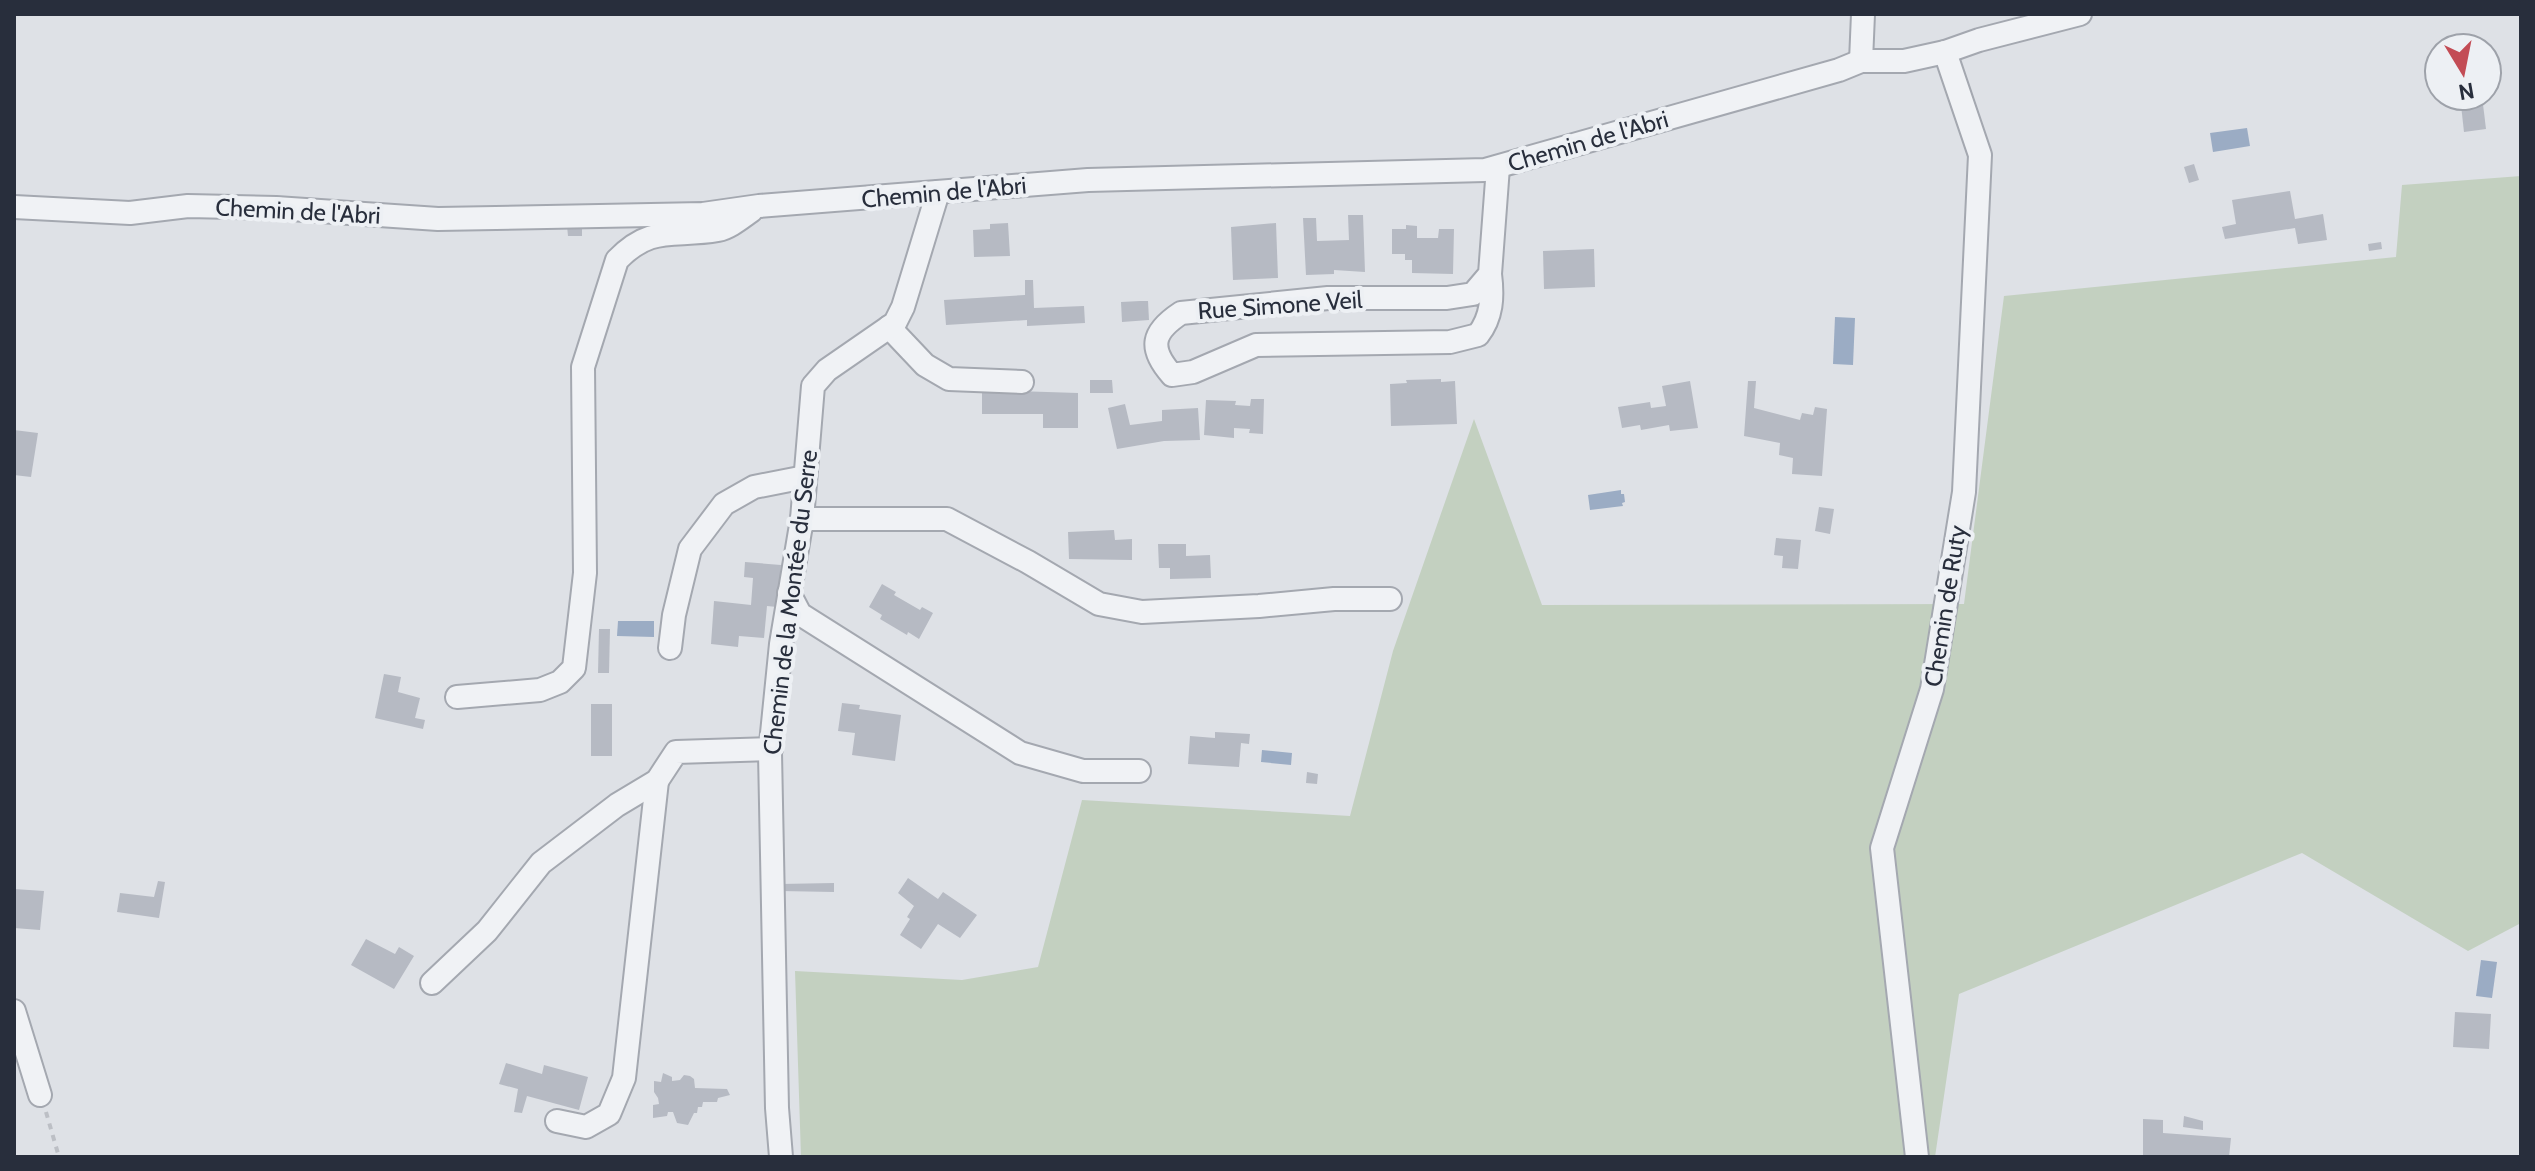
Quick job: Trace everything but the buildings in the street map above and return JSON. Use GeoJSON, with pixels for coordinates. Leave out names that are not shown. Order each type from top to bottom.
{"type":"FeatureCollection","features":[{"type":"Feature","properties":{"kind":"street"},"geometry":{"type":"LineString","coordinates":[[1861,61],[1863,14]]}},
{"type":"Feature","properties":{"kind":"street","name":"Chemin de l'Abri"},"geometry":{"type":"LineString","coordinates":[[14,207],[130,213],[188,206],[276,208],[438,219],[703,214],[759,206],[1088,180],[1485,170],[1839,70],[1861,61],[1904,61],[2080,14]]}},
{"type":"Feature","properties":{"kind":"street","name":"Chemin de Ruty"},"geometry":{"type":"LineString","coordinates":[[1917,1157],[1882,848],[1932,689],[1964,492],[1980,155],[1945,52]]}},
{"type":"Feature","properties":{"kind":"street","name":"Rue Simone Veil"},"geometry":{"type":"LineString","coordinates":[[1490,274],[1473,294],[1447,298],[1328,298],[1181,313],[1163,325],[1155,347],[1161,362],[1172,375],[1193,372],[1256,345],[1450,342],[1478,335],[1488,322],[1492,291],[1490,274],[1498,167]]}},
{"type":"Feature","properties":{"kind":"street","name":"Chemin de la Montée du Serre"},"geometry":{"type":"LineString","coordinates":[[781,1157],[777,1108],[771,749],[781,644],[802,519],[813,386],[827,370],[895,323],[903,307],[938,192]]}},
{"type":"Feature","properties":{"kind":"street"},"geometry":{"type":"LineString","coordinates":[[457,697],[540,690],[560,682],[574,668],[585,573],[583,367],[617,260],[629,248],[651,235],[722,230],[759,206]]}},
{"type":"Feature","properties":{"kind":"street"},"geometry":{"type":"LineString","coordinates":[[889,327],[925,365],[949,379],[1022,382]]}},
{"type":"Feature","properties":{"kind":"street"},"geometry":{"type":"LineString","coordinates":[[670,648],[674,615],[690,549],[724,504],[754,487],[805,477]]}},
{"type":"Feature","properties":{"kind":"street"},"geometry":{"type":"LineString","coordinates":[[802,519],[947,519],[1099,604],[1142,612],[1334,599],[1390,599]]}},
{"type":"Feature","properties":{"kind":"street"},"geometry":{"type":"LineString","coordinates":[[789,593],[800,614],[1020,753],[1083,771],[1139,771]]}},
{"type":"Feature","properties":{"kind":"street"},"geometry":{"type":"LineString","coordinates":[[432,983],[487,931],[541,863],[617,805],[657,781],[676,752],[771,749]]}},
{"type":"Feature","properties":{"kind":"street"},"geometry":{"type":"LineString","coordinates":[[557,1121],[586,1127],[609,1114],[624,1078],[657,781]]}},
{"type":"Feature","properties":{"kind":"street"},"geometry":{"type":"LineString","coordinates":[[14,1011],[40,1095]]}},
{"type":"Feature","properties":{"kind":"path"},"geometry":{"type":"LineString","coordinates":[[40,1095],[59,1157]]}},
{"type":"Feature","properties":{"kind":"green space"},"geometry":{"type":"Polygon","coordinates":[[[2521,176],[2521,923],[2468,951],[2302,853],[1959,994],[1935,1157],[801,1157],[795,971],[962,980],[1038,967],[1082,800],[1350,816],[1393,651],[1474,419],[1542,605],[1964,604],[2004,296],[2396,257],[2402,185],[2521,176]]]}},
{"type":"Feature","properties":{"kind":"water"},"geometry":{"type":"Polygon","coordinates":[[[2247,128],[2250,146],[2213,152],[2210,133],[2247,128]]]}},
{"type":"Feature","properties":{"kind":"water"},"geometry":{"type":"Polygon","coordinates":[[[1835,317],[1855,318],[1853,365],[1833,364],[1835,317]]]}},
{"type":"Feature","properties":{"kind":"water"},"geometry":{"type":"Polygon","coordinates":[[[1621,490],[1625,502],[1623,506],[1590,510],[1588,495],[1621,490]]]}},
{"type":"Feature","properties":{"kind":"water"},"geometry":{"type":"Polygon","coordinates":[[[618,621],[654,621],[654,637],[617,636],[618,621]]]}},
{"type":"Feature","properties":{"kind":"water"},"geometry":{"type":"Polygon","coordinates":[[[1262,750],[1292,753],[1291,765],[1261,762],[1262,750]]]}},
{"type":"Feature","properties":{"kind":"water"},"geometry":{"type":"Polygon","coordinates":[[[2481,960],[2497,962],[2492,998],[2476,996],[2481,960]]]}}]}
